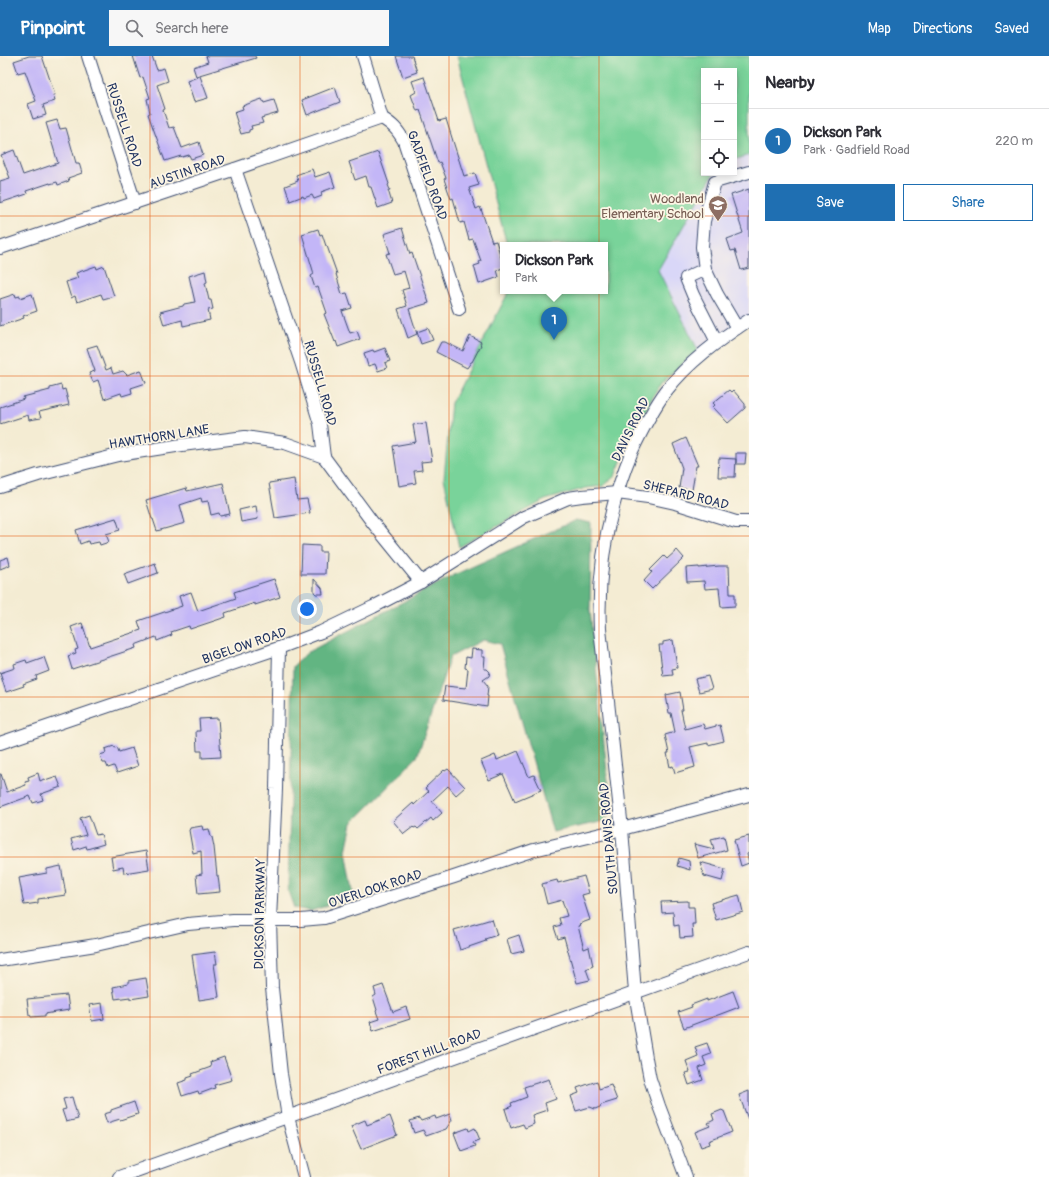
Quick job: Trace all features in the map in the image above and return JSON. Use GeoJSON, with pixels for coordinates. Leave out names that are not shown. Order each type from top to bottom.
{"type":"FeatureCollection","features":[{"type":"Feature","properties":{"kind":"street","name":"RUSSELL ROAD"},"geometry":{"type":"LineString","coordinates":[[88,56],[135,203]]}},
{"type":"Feature","properties":{"kind":"street"},"geometry":{"type":"LineString","coordinates":[[363,56],[382,118]]}},
{"type":"Feature","properties":{"kind":"street","name":"AUSTIN ROAD"},"geometry":{"type":"LineString","coordinates":[[0,248],[382,118]]}},
{"type":"Feature","properties":{"kind":"street","name":"GADFIELD ROAD"},"geometry":{"type":"LineString","coordinates":[[382,118],[393,125],[404,141],[459,309]]}},
{"type":"Feature","properties":{"kind":"street","name":"RUSSELL ROAD"},"geometry":{"type":"LineString","coordinates":[[235,169],[301,362],[320,424],[324,457],[373,523],[421,582]]}},
{"type":"Feature","properties":{"kind":"street"},"geometry":{"type":"LineString","coordinates":[[737,328],[717,294],[705,269],[702,248],[704,221],[715,182],[749,172]]}},
{"type":"Feature","properties":{"kind":"street"},"geometry":{"type":"LineString","coordinates":[[705,269],[686,278],[696,301],[718,342]]}},
{"type":"Feature","properties":{"kind":"street","name":"DAVIS ROAD"},"geometry":{"type":"LineString","coordinates":[[617,493],[627,464],[651,412],[667,390],[696,359],[749,320]]}},
{"type":"Feature","properties":{"kind":"street","name":"HAWTHORN LANE"},"geometry":{"type":"LineString","coordinates":[[0,487],[38,474],[118,455],[182,444],[245,438],[285,443],[324,457]]}},
{"type":"Feature","properties":{"kind":"street","name":"SHEPARD ROAD"},"geometry":{"type":"LineString","coordinates":[[617,493],[648,497],[675,503],[736,522],[749,522]]}},
{"type":"Feature","properties":{"kind":"street","name":"BIGELOW ROAD"},"geometry":{"type":"LineString","coordinates":[[0,743],[279,648],[321,632],[421,582],[524,517],[568,498],[617,493]]}},
{"type":"Feature","properties":{"kind":"street","name":"SOUTH DAVIS ROAD"},"geometry":{"type":"LineString","coordinates":[[617,493],[604,546],[599,602],[600,629],[622,829],[635,992],[650,1079],[686,1177]]}},
{"type":"Feature","properties":{"kind":"street","name":"DICKSON PARKWAY"},"geometry":{"type":"LineString","coordinates":[[279,648],[276,789],[270,920],[272,988],[281,1074],[288,1117],[304,1177]]}},
{"type":"Feature","properties":{"kind":"street","name":"OVERLOOK ROAD"},"geometry":{"type":"LineString","coordinates":[[0,960],[96,945],[188,924],[233,920],[302,920],[324,918],[528,852],[622,829],[749,794]]}},
{"type":"Feature","properties":{"kind":"street","name":"FOREST HILL ROAD"},"geometry":{"type":"LineString","coordinates":[[119,1177],[749,952]]}},
{"type":"Feature","properties":{"kind":"shaded area","name":"Woodland Elementary School"},"geometry":{"type":"Polygon","coordinates":[[[749,155],[749,316],[698,350],[658,270],[712,176],[737,176],[737,159],[749,155]]]}},
{"type":"Feature","properties":{"kind":"green space"},"geometry":{"type":"Polygon","coordinates":[[[457,56],[749,56],[749,155],[737,159],[737,68],[701,68],[701,176],[712,176],[658,270],[698,350],[661,383],[635,428],[615,476],[603,486],[586,488],[545,500],[459,547],[444,478],[451,403],[507,294],[608,294],[608,242],[506,242],[457,56]]]}},
{"type":"Feature","properties":{"kind":"green space"},"geometry":{"type":"Polygon","coordinates":[[[576,520],[591,523],[590,611],[611,809],[605,821],[553,832],[500,644],[483,640],[450,657],[417,757],[352,823],[346,851],[354,897],[311,911],[294,908],[288,891],[293,666],[308,652],[456,574],[576,520]]]}},
{"type":"Feature","properties":{"kind":"building"},"geometry":{"type":"Polygon","coordinates":[[[29,56],[42,56],[55,95],[53,95],[55,101],[43,105],[46,115],[33,119],[28,104],[36,101],[25,71],[18,73],[14,61],[29,56]]]}},
{"type":"Feature","properties":{"kind":"building"},"geometry":{"type":"Polygon","coordinates":[[[133,56],[152,56],[157,70],[164,68],[168,81],[157,85],[165,109],[163,110],[169,128],[174,127],[182,148],[199,142],[203,155],[191,159],[189,155],[181,156],[165,161],[148,114],[150,113],[147,99],[150,98],[143,77],[140,78],[133,56]]]}},
{"type":"Feature","properties":{"kind":"building"},"geometry":{"type":"Polygon","coordinates":[[[206,56],[255,56],[256,58],[196,76],[193,67],[208,62],[206,56]]]}},
{"type":"Feature","properties":{"kind":"building"},"geometry":{"type":"Polygon","coordinates":[[[396,56],[412,56],[417,72],[403,77],[396,56]]]}},
{"type":"Feature","properties":{"kind":"building"},"geometry":{"type":"Polygon","coordinates":[[[200,76],[208,98],[194,102],[187,81],[200,76]]]}},
{"type":"Feature","properties":{"kind":"building"},"geometry":{"type":"Polygon","coordinates":[[[424,77],[439,121],[446,119],[464,176],[475,173],[479,185],[469,188],[476,209],[480,207],[492,242],[496,241],[500,254],[500,269],[497,270],[499,277],[479,284],[474,266],[480,264],[479,262],[481,261],[473,239],[469,240],[464,222],[460,223],[453,198],[451,199],[444,179],[446,178],[440,162],[438,163],[420,110],[417,111],[411,95],[416,92],[412,81],[424,77]]]}},
{"type":"Feature","properties":{"kind":"building"},"geometry":{"type":"Polygon","coordinates":[[[335,87],[340,102],[307,115],[302,100],[335,87]]]}},
{"type":"Feature","properties":{"kind":"building"},"geometry":{"type":"Polygon","coordinates":[[[262,99],[264,103],[274,100],[278,113],[261,118],[263,123],[251,126],[252,129],[249,130],[249,132],[241,134],[234,112],[243,109],[242,106],[262,99]]]}},
{"type":"Feature","properties":{"kind":"building"},"geometry":{"type":"Polygon","coordinates":[[[57,120],[60,129],[66,128],[76,163],[79,163],[82,173],[68,178],[69,181],[58,185],[57,182],[50,183],[26,191],[27,194],[0,203],[0,181],[10,178],[1,155],[14,150],[23,175],[58,163],[46,123],[57,120]]]}},
{"type":"Feature","properties":{"kind":"building"},"geometry":{"type":"Polygon","coordinates":[[[378,152],[389,184],[390,190],[388,190],[392,203],[378,208],[366,176],[355,180],[349,162],[378,152]]]}},
{"type":"Feature","properties":{"kind":"building"},"geometry":{"type":"Polygon","coordinates":[[[312,169],[315,177],[330,172],[335,187],[321,192],[322,196],[314,199],[312,195],[304,198],[303,196],[290,201],[285,186],[298,181],[296,175],[312,169]]]}},
{"type":"Feature","properties":{"kind":"building"},"geometry":{"type":"Polygon","coordinates":[[[749,189],[749,268],[741,270],[735,250],[731,251],[727,239],[743,233],[731,195],[749,189]]]}},
{"type":"Feature","properties":{"kind":"building"},"geometry":{"type":"Polygon","coordinates":[[[402,228],[410,254],[412,253],[429,303],[409,309],[417,334],[408,338],[398,309],[407,306],[402,290],[409,288],[404,271],[393,274],[386,254],[390,253],[384,234],[402,228]]]}},
{"type":"Feature","properties":{"kind":"building"},"geometry":{"type":"Polygon","coordinates":[[[318,229],[327,246],[342,294],[347,293],[352,308],[342,311],[350,333],[357,331],[360,339],[338,347],[324,314],[327,313],[318,287],[315,288],[311,276],[314,274],[302,234],[318,229]]]}},
{"type":"Feature","properties":{"kind":"building"},"geometry":{"type":"Polygon","coordinates":[[[96,266],[97,269],[104,266],[114,296],[103,299],[101,294],[77,302],[75,296],[71,298],[66,282],[78,278],[76,273],[96,266]]]}},
{"type":"Feature","properties":{"kind":"building"},"geometry":{"type":"Polygon","coordinates":[[[205,271],[207,282],[205,283],[213,309],[208,310],[210,320],[183,326],[182,320],[164,325],[160,312],[195,302],[189,276],[205,271]]]}},
{"type":"Feature","properties":{"kind":"building"},"geometry":{"type":"Polygon","coordinates":[[[15,294],[16,297],[20,296],[20,298],[32,294],[37,311],[23,316],[24,318],[0,326],[0,299],[15,294]]]}},
{"type":"Feature","properties":{"kind":"building"},"geometry":{"type":"Polygon","coordinates":[[[428,328],[433,340],[421,344],[417,332],[428,328]]]}},
{"type":"Feature","properties":{"kind":"building"},"geometry":{"type":"Polygon","coordinates":[[[470,336],[481,342],[481,345],[467,368],[436,352],[441,342],[445,342],[463,351],[470,336]]]}},
{"type":"Feature","properties":{"kind":"building"},"geometry":{"type":"Polygon","coordinates":[[[97,345],[106,370],[111,368],[113,374],[123,371],[127,375],[141,370],[146,383],[131,388],[132,393],[122,396],[121,393],[104,399],[98,380],[93,382],[89,373],[95,371],[87,348],[97,345]]]}},
{"type":"Feature","properties":{"kind":"building"},"geometry":{"type":"Polygon","coordinates":[[[385,348],[390,361],[385,363],[387,368],[378,371],[375,364],[368,366],[364,353],[373,350],[374,352],[385,348]]]}},
{"type":"Feature","properties":{"kind":"building"},"geometry":{"type":"Polygon","coordinates":[[[61,385],[62,390],[65,389],[69,405],[39,412],[41,418],[29,420],[28,415],[0,424],[0,407],[24,399],[23,397],[50,390],[50,388],[61,385]]]}},
{"type":"Feature","properties":{"kind":"building"},"geometry":{"type":"Polygon","coordinates":[[[729,390],[731,392],[733,390],[745,404],[745,408],[728,423],[713,407],[715,405],[713,403],[729,390]]]}},
{"type":"Feature","properties":{"kind":"building"},"geometry":{"type":"Polygon","coordinates":[[[426,423],[432,461],[421,462],[422,470],[414,471],[416,483],[399,486],[393,446],[416,442],[413,425],[426,423]]]}},
{"type":"Feature","properties":{"kind":"building"},"geometry":{"type":"Polygon","coordinates":[[[686,438],[698,466],[696,466],[692,490],[679,488],[682,468],[673,444],[686,438]]]}},
{"type":"Feature","properties":{"kind":"building"},"geometry":{"type":"Polygon","coordinates":[[[736,453],[746,453],[745,464],[736,464],[736,453]]]}},
{"type":"Feature","properties":{"kind":"building"},"geometry":{"type":"Polygon","coordinates":[[[719,458],[736,459],[735,477],[718,477],[719,458]]]}},
{"type":"Feature","properties":{"kind":"building"},"geometry":{"type":"Polygon","coordinates":[[[294,479],[297,500],[307,499],[310,513],[275,518],[269,483],[294,479]]]}},
{"type":"Feature","properties":{"kind":"building"},"geometry":{"type":"Polygon","coordinates":[[[223,483],[230,514],[220,516],[219,513],[211,515],[208,501],[202,502],[201,498],[180,505],[185,523],[157,531],[146,500],[186,488],[187,491],[223,483]]]}},
{"type":"Feature","properties":{"kind":"building"},"geometry":{"type":"Polygon","coordinates":[[[256,506],[258,519],[241,522],[239,510],[256,506]]]}},
{"type":"Feature","properties":{"kind":"building"},"geometry":{"type":"Polygon","coordinates":[[[116,518],[120,530],[106,534],[109,542],[100,545],[99,542],[89,544],[88,541],[80,544],[76,530],[116,518]]]}},
{"type":"Feature","properties":{"kind":"building"},"geometry":{"type":"Polygon","coordinates":[[[302,545],[320,546],[320,552],[326,552],[325,574],[301,574],[302,545]]]}},
{"type":"Feature","properties":{"kind":"building"},"geometry":{"type":"Polygon","coordinates":[[[677,550],[684,558],[652,589],[644,581],[652,572],[650,570],[664,556],[667,559],[677,550]]]}},
{"type":"Feature","properties":{"kind":"building"},"geometry":{"type":"Polygon","coordinates":[[[8,557],[10,565],[0,569],[0,560],[8,557]]]}},
{"type":"Feature","properties":{"kind":"building"},"geometry":{"type":"Polygon","coordinates":[[[155,563],[158,573],[128,584],[124,574],[155,563]]]}},
{"type":"Feature","properties":{"kind":"building"},"geometry":{"type":"Polygon","coordinates":[[[729,566],[730,594],[735,594],[735,606],[721,607],[719,588],[705,589],[704,581],[687,582],[686,568],[729,566]]]}},
{"type":"Feature","properties":{"kind":"building"},"geometry":{"type":"Polygon","coordinates":[[[274,579],[280,597],[255,605],[255,603],[225,613],[226,617],[190,629],[189,626],[171,632],[172,635],[157,641],[156,637],[135,645],[136,648],[72,669],[68,656],[76,653],[75,650],[78,649],[71,627],[82,623],[90,647],[141,630],[138,621],[182,606],[179,596],[191,592],[198,611],[236,598],[234,592],[274,579]]]}},
{"type":"Feature","properties":{"kind":"building"},"geometry":{"type":"Polygon","coordinates":[[[314,579],[322,588],[323,594],[316,594],[314,592],[314,579]]]}},
{"type":"Feature","properties":{"kind":"building"},"geometry":{"type":"Polygon","coordinates":[[[673,640],[677,668],[672,669],[673,675],[663,676],[659,645],[663,645],[663,642],[673,640]]]}},
{"type":"Feature","properties":{"kind":"building"},"geometry":{"type":"Polygon","coordinates":[[[472,649],[482,650],[482,657],[485,657],[484,669],[487,669],[490,672],[489,676],[483,680],[488,686],[487,707],[443,700],[445,686],[466,688],[468,669],[465,668],[466,657],[471,658],[472,649]]]}},
{"type":"Feature","properties":{"kind":"building"},"geometry":{"type":"Polygon","coordinates":[[[44,657],[49,671],[36,676],[37,679],[23,684],[24,686],[6,692],[0,673],[15,668],[14,664],[26,660],[27,663],[44,657]]]}},
{"type":"Feature","properties":{"kind":"building"},"geometry":{"type":"Polygon","coordinates":[[[708,676],[712,689],[699,692],[695,679],[708,676]]]}},
{"type":"Feature","properties":{"kind":"building"},"geometry":{"type":"Polygon","coordinates":[[[680,692],[683,710],[681,710],[685,729],[703,724],[705,729],[720,725],[724,741],[690,747],[695,767],[675,773],[673,766],[670,767],[667,753],[669,753],[665,735],[675,732],[671,713],[669,713],[666,695],[680,692]]]}},
{"type":"Feature","properties":{"kind":"building"},"geometry":{"type":"Polygon","coordinates":[[[218,718],[221,757],[202,758],[202,751],[197,751],[196,731],[200,731],[199,719],[218,718]]]}},
{"type":"Feature","properties":{"kind":"building"},"geometry":{"type":"Polygon","coordinates":[[[114,746],[115,748],[117,747],[119,752],[132,748],[138,766],[117,773],[114,766],[108,768],[106,763],[103,763],[100,755],[106,753],[105,749],[114,746]]]}},
{"type":"Feature","properties":{"kind":"building"},"geometry":{"type":"Polygon","coordinates":[[[518,751],[529,777],[534,775],[541,790],[515,801],[503,774],[489,780],[481,761],[495,755],[497,760],[518,751]]]}},
{"type":"Feature","properties":{"kind":"building"},"geometry":{"type":"Polygon","coordinates":[[[448,769],[465,787],[456,795],[448,786],[432,801],[442,813],[433,821],[431,818],[418,829],[413,827],[404,834],[393,821],[429,791],[425,788],[444,770],[445,771],[448,769]]]}},
{"type":"Feature","properties":{"kind":"building"},"geometry":{"type":"Polygon","coordinates":[[[38,773],[40,781],[57,777],[61,787],[41,794],[43,800],[33,803],[30,796],[0,807],[0,774],[7,792],[26,785],[25,782],[29,781],[28,777],[38,773]]]}},
{"type":"Feature","properties":{"kind":"building"},"geometry":{"type":"Polygon","coordinates":[[[89,815],[96,835],[101,834],[104,844],[87,849],[86,846],[74,850],[71,839],[86,835],[80,818],[89,815]]]}},
{"type":"Feature","properties":{"kind":"building"},"geometry":{"type":"Polygon","coordinates":[[[202,826],[203,830],[209,829],[212,837],[220,892],[198,894],[196,875],[202,874],[201,851],[193,853],[189,830],[190,828],[202,826]]]}},
{"type":"Feature","properties":{"kind":"building"},"geometry":{"type":"Polygon","coordinates":[[[724,836],[727,850],[698,858],[694,844],[714,849],[711,839],[724,836]]]}},
{"type":"Feature","properties":{"kind":"building"},"geometry":{"type":"Polygon","coordinates":[[[749,836],[749,853],[747,854],[749,863],[741,866],[734,840],[749,836]]]}},
{"type":"Feature","properties":{"kind":"building"},"geometry":{"type":"Polygon","coordinates":[[[146,851],[149,869],[124,873],[123,867],[113,869],[111,857],[146,851]]]}},
{"type":"Feature","properties":{"kind":"building"},"geometry":{"type":"Polygon","coordinates":[[[679,858],[689,861],[690,870],[677,866],[679,858]]]}},
{"type":"Feature","properties":{"kind":"building"},"geometry":{"type":"Polygon","coordinates":[[[700,862],[725,869],[722,881],[704,876],[700,862]]]}},
{"type":"Feature","properties":{"kind":"building"},"geometry":{"type":"Polygon","coordinates":[[[61,866],[66,895],[38,899],[38,903],[24,905],[19,878],[47,873],[47,869],[61,866]]]}},
{"type":"Feature","properties":{"kind":"building"},"geometry":{"type":"Polygon","coordinates":[[[584,876],[589,893],[582,895],[590,920],[579,924],[580,925],[578,926],[584,949],[589,947],[593,966],[586,969],[590,980],[577,983],[564,937],[558,939],[554,927],[561,925],[559,918],[567,916],[562,900],[547,904],[542,884],[557,880],[558,883],[584,876]]]}},
{"type":"Feature","properties":{"kind":"building"},"geometry":{"type":"Polygon","coordinates":[[[739,895],[743,912],[716,920],[711,903],[739,895]]]}},
{"type":"Feature","properties":{"kind":"building"},"geometry":{"type":"Polygon","coordinates":[[[688,901],[688,907],[694,907],[695,924],[692,924],[693,937],[680,938],[679,925],[674,926],[673,912],[662,913],[661,902],[688,901]]]}},
{"type":"Feature","properties":{"kind":"building"},"geometry":{"type":"Polygon","coordinates":[[[492,919],[497,935],[485,939],[486,941],[460,950],[454,930],[492,919]]]}},
{"type":"Feature","properties":{"kind":"building"},"geometry":{"type":"Polygon","coordinates":[[[519,935],[524,951],[511,954],[507,939],[519,935]]]}},
{"type":"Feature","properties":{"kind":"building"},"geometry":{"type":"Polygon","coordinates":[[[215,952],[217,964],[214,964],[219,997],[199,1000],[192,955],[215,952]]]}},
{"type":"Feature","properties":{"kind":"building"},"geometry":{"type":"Polygon","coordinates":[[[146,978],[149,996],[130,999],[130,997],[115,999],[113,987],[128,984],[128,981],[146,978]]]}},
{"type":"Feature","properties":{"kind":"building"},"geometry":{"type":"Polygon","coordinates":[[[383,985],[393,1012],[406,1007],[410,1019],[373,1031],[370,1022],[379,1019],[373,997],[376,995],[374,988],[383,985]]]}},
{"type":"Feature","properties":{"kind":"building"},"geometry":{"type":"Polygon","coordinates":[[[733,991],[739,1007],[684,1028],[678,1012],[692,1007],[691,1005],[707,999],[707,1001],[733,991]]]}},
{"type":"Feature","properties":{"kind":"building"},"geometry":{"type":"Polygon","coordinates":[[[67,995],[69,1010],[45,1014],[45,1016],[31,1017],[29,1015],[27,999],[67,995]]]}},
{"type":"Feature","properties":{"kind":"building"},"geometry":{"type":"Polygon","coordinates":[[[102,1003],[104,1019],[92,1021],[89,1005],[102,1003]]]}},
{"type":"Feature","properties":{"kind":"building"},"geometry":{"type":"Polygon","coordinates":[[[707,1043],[711,1054],[703,1057],[706,1065],[699,1068],[703,1080],[689,1085],[685,1073],[690,1072],[686,1061],[698,1056],[695,1047],[707,1043]]]}},
{"type":"Feature","properties":{"kind":"building"},"geometry":{"type":"Polygon","coordinates":[[[224,1057],[232,1080],[214,1085],[215,1088],[199,1094],[198,1091],[182,1096],[178,1083],[187,1080],[187,1078],[193,1076],[192,1074],[211,1067],[210,1062],[224,1057]]]}},
{"type":"Feature","properties":{"kind":"building"},"geometry":{"type":"Polygon","coordinates":[[[549,1079],[556,1099],[545,1103],[547,1110],[532,1115],[534,1124],[525,1128],[523,1124],[511,1128],[505,1109],[512,1106],[511,1103],[527,1097],[524,1087],[549,1079]]]}},
{"type":"Feature","properties":{"kind":"building"},"geometry":{"type":"Polygon","coordinates":[[[597,1081],[599,1089],[611,1085],[617,1100],[601,1105],[595,1109],[590,1107],[576,1111],[571,1096],[579,1093],[577,1088],[597,1081]]]}},
{"type":"Feature","properties":{"kind":"building"},"geometry":{"type":"Polygon","coordinates":[[[749,1091],[749,1119],[748,1119],[739,1095],[749,1091]]]}},
{"type":"Feature","properties":{"kind":"building"},"geometry":{"type":"Polygon","coordinates":[[[72,1097],[78,1119],[66,1122],[62,1110],[66,1109],[63,1099],[72,1097]]]}},
{"type":"Feature","properties":{"kind":"building"},"geometry":{"type":"Polygon","coordinates":[[[134,1102],[138,1114],[107,1123],[104,1114],[134,1102]]]}},
{"type":"Feature","properties":{"kind":"building"},"geometry":{"type":"Polygon","coordinates":[[[722,1110],[724,1111],[732,1132],[709,1141],[710,1144],[701,1147],[695,1132],[710,1126],[708,1123],[714,1120],[712,1114],[722,1110]]]}},
{"type":"Feature","properties":{"kind":"building"},"geometry":{"type":"Polygon","coordinates":[[[450,1114],[452,1120],[446,1129],[426,1136],[423,1130],[414,1133],[410,1121],[419,1118],[421,1121],[435,1116],[436,1119],[450,1114]]]}},
{"type":"Feature","properties":{"kind":"building"},"geometry":{"type":"Polygon","coordinates":[[[390,1116],[397,1135],[361,1149],[351,1126],[365,1120],[367,1125],[390,1116]]]}},
{"type":"Feature","properties":{"kind":"building"},"geometry":{"type":"Polygon","coordinates":[[[468,1128],[469,1131],[475,1128],[480,1140],[473,1142],[475,1146],[461,1151],[454,1133],[468,1128]]]}},
{"type":"Feature","properties":{"kind":"place","name":"Woodland Elementary School"},"geometry":{"type":"Point","coordinates":[718,222]}},
{"type":"Feature","properties":{"kind":"place","name":"Dickson Park"},"geometry":{"type":"Point","coordinates":[554,340]}}]}
